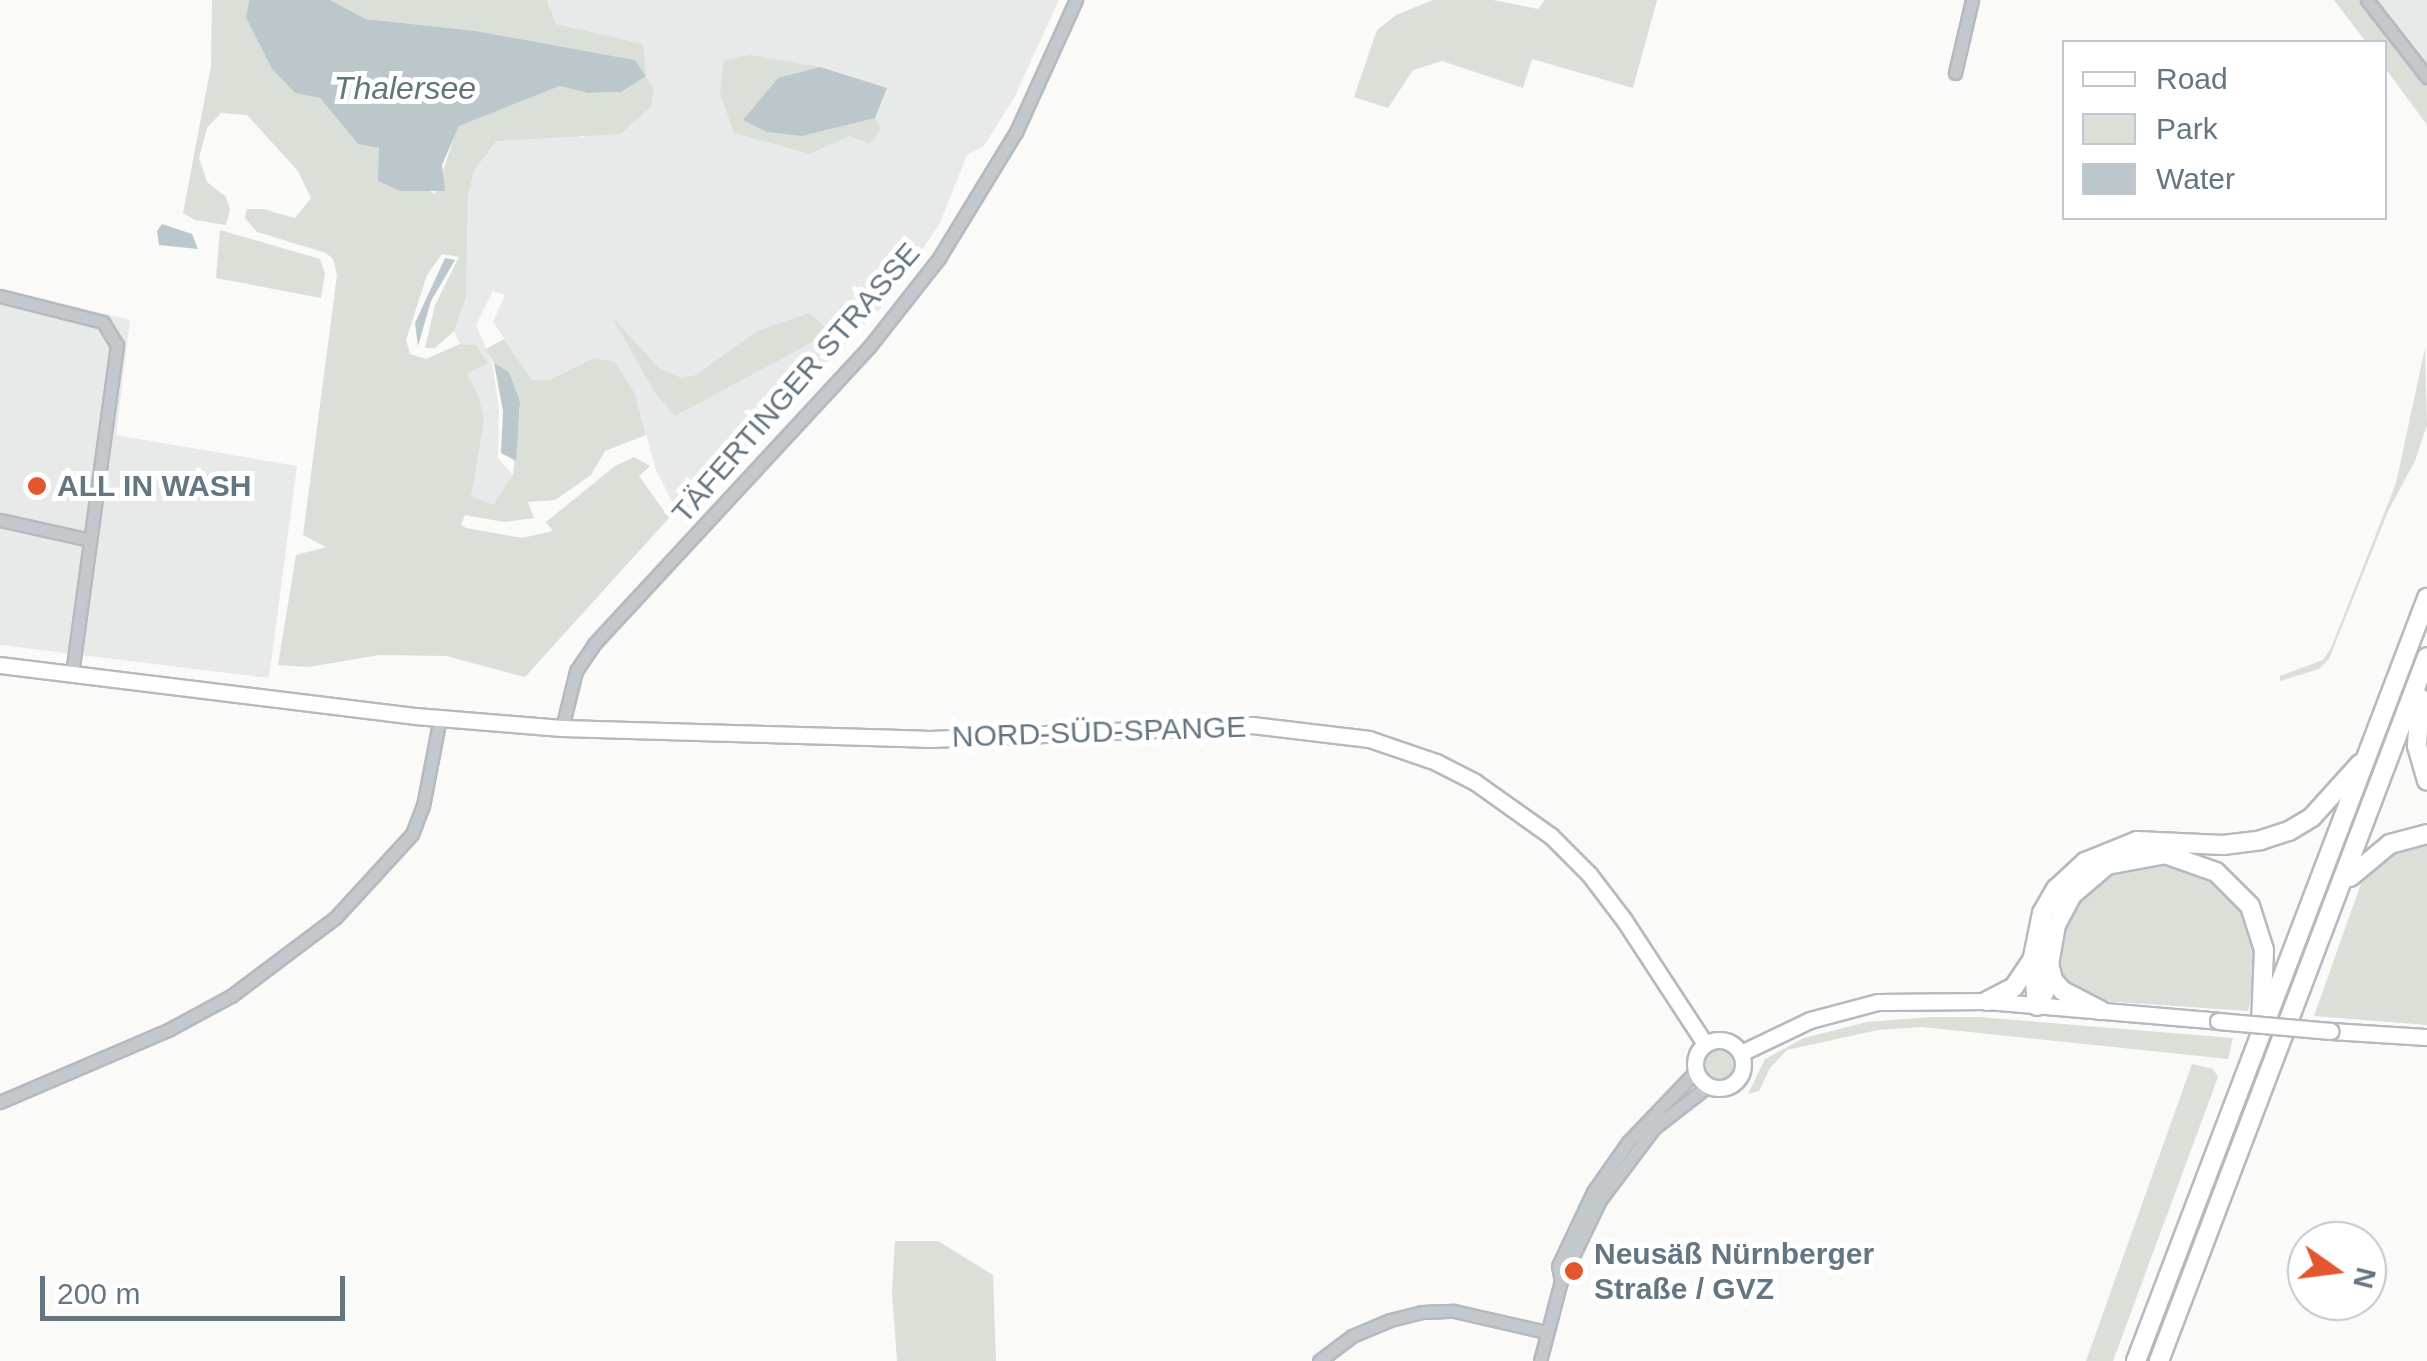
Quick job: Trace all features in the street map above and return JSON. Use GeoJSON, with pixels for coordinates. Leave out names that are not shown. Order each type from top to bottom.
{"type":"FeatureCollection","features":[{"type":"Feature","properties":{"kind":"highway"},"geometry":{"type":"LineString","coordinates":[[2136,1361],[2427,598]]}},
{"type":"Feature","properties":{"kind":"highway"},"geometry":{"type":"LineString","coordinates":[[2426,661],[2417,734],[2427,780]]}},
{"type":"Feature","properties":{"kind":"highway"},"geometry":{"type":"LineString","coordinates":[[2159,1361],[2346,881],[2426,661]]}},
{"type":"Feature","properties":{"kind":"highway"},"geometry":{"type":"LineString","coordinates":[[2037,1006],[2042,913],[2056,888],[2084,862],[2138,841],[2223,845],[2262,840],[2289,831],[2312,817],[2366,756]]}},
{"type":"Feature","properties":{"kind":"highway"},"geometry":{"type":"LineString","coordinates":[[2346,881],[2381,849],[2427,834]]}},
{"type":"Feature","properties":{"kind":"highway"},"geometry":{"type":"LineString","coordinates":[[1987,1002],[2014,987],[2041,959],[2066,904],[2107,865],[2154,854],[2198,862],[2230,883],[2258,922],[2265,961],[2260,1043]]}},
{"type":"Feature","properties":{"kind":"highway"},"geometry":{"type":"LineString","coordinates":[[2041,959],[2063,991],[2100,1010]]}},
{"type":"Feature","properties":{"kind":"main road","name":"NORD-SÜD-SPANGE"},"geometry":{"type":"LineString","coordinates":[[0,665],[415,716],[562,728],[930,739],[1252,724],[1339,733],[1423,757],[1512,805],[1574,858],[1624,920],[1705,1044]]}},
{"type":"Feature","properties":{"kind":"main road"},"geometry":{"type":"LineString","coordinates":[[1741,1053],[1810,1020],[1878,1002],[1987,1002],[2427,1037]]}},
{"type":"Feature","properties":{"kind":"main road"},"geometry":{"type":"LineString","coordinates":[[1726,1040],[1741,1053],[1743,1069],[1735,1082],[1720,1088],[1708,1086],[1696,1071],[1696,1056],[1705,1044],[1726,1040]]}},
{"type":"Feature","properties":{"kind":"street","name":"TÄFERTINGER STRASSE"},"geometry":{"type":"LineString","coordinates":[[562,728],[576,671],[594,644],[869,346],[938,258],[1016,132],[1076,0]]}},
{"type":"Feature","properties":{"kind":"street"},"geometry":{"type":"LineString","coordinates":[[1955,73],[1972,0]]}},
{"type":"Feature","properties":{"kind":"street"},"geometry":{"type":"LineString","coordinates":[[2367,0],[2427,78]]}},
{"type":"Feature","properties":{"kind":"street"},"geometry":{"type":"LineString","coordinates":[[0,296],[102,322],[117,345],[72,673]]}},
{"type":"Feature","properties":{"kind":"street"},"geometry":{"type":"LineString","coordinates":[[0,520],[90,540]]}},
{"type":"Feature","properties":{"kind":"street"},"geometry":{"type":"LineString","coordinates":[[0,1102],[168,1030],[231,996],[335,918],[412,834],[423,806],[440,718]]}},
{"type":"Feature","properties":{"kind":"street"},"geometry":{"type":"LineString","coordinates":[[1540,1361],[1562,1281],[1621,1160],[1696,1071]]}},
{"type":"Feature","properties":{"kind":"street"},"geometry":{"type":"LineString","coordinates":[[1621,1160],[1670,1112],[1708,1086]]}},
{"type":"Feature","properties":{"kind":"street"},"geometry":{"type":"LineString","coordinates":[[1319,1361],[1352,1336],[1421,1312],[1454,1311],[1546,1332]]}},
{"type":"Feature","properties":{"kind":"shaded area"},"geometry":{"type":"Polygon","coordinates":[[[547,0],[1059,0],[1014,98],[984,146],[967,155],[939,225],[885,304],[810,381],[799,381],[783,395],[765,430],[741,461],[682,520],[656,470],[635,394],[592,358],[549,380],[532,380],[493,322],[505,295],[493,291],[476,325],[492,361],[499,410],[498,458],[513,475],[493,505],[471,497],[479,397],[466,374],[487,362],[476,345],[460,344],[454,331],[466,297],[468,196],[474,171],[498,141],[574,133],[583,138],[654,88],[646,76],[588,32],[556,24],[547,0]]]}},
{"type":"Feature","properties":{"kind":"shaded area"},"geometry":{"type":"Polygon","coordinates":[[[2359,0],[2427,0],[2427,88],[2359,0]]]}},
{"type":"Feature","properties":{"kind":"shaded area"},"geometry":{"type":"Polygon","coordinates":[[[0,288],[130,320],[116,435],[297,466],[269,678],[0,645],[0,288]]]}},
{"type":"Feature","properties":{"kind":"green space"},"geometry":{"type":"Polygon","coordinates":[[[212,0],[249,0],[246,18],[272,69],[295,93],[320,98],[358,144],[379,148],[379,161],[435,194],[458,126],[560,86],[588,93],[621,92],[646,75],[654,88],[651,107],[620,134],[497,141],[474,171],[468,196],[466,297],[454,331],[435,348],[425,348],[435,305],[459,257],[442,254],[427,275],[406,340],[410,354],[426,359],[460,344],[476,345],[488,363],[467,374],[479,397],[484,421],[471,496],[493,505],[513,475],[520,408],[509,372],[494,363],[486,349],[504,339],[532,380],[549,380],[593,358],[615,362],[635,394],[646,435],[605,451],[591,475],[555,500],[528,502],[534,518],[504,522],[465,515],[461,525],[522,538],[553,531],[546,522],[615,466],[634,457],[650,466],[639,476],[669,518],[525,677],[446,656],[379,655],[309,667],[278,665],[296,555],[326,547],[303,535],[337,275],[333,259],[326,253],[257,232],[245,218],[247,209],[263,209],[295,218],[311,198],[298,171],[247,115],[221,113],[207,128],[199,158],[207,182],[226,197],[230,210],[226,225],[195,220],[183,213],[211,66],[212,0]]]}},
{"type":"Feature","properties":{"kind":"green space"},"geometry":{"type":"Polygon","coordinates":[[[330,0],[547,0],[556,24],[643,44],[646,75],[635,60],[476,31],[366,19],[330,0]]]}},
{"type":"Feature","properties":{"kind":"green space"},"geometry":{"type":"Polygon","coordinates":[[[1433,0],[1493,0],[1538,9],[1545,0],[1657,0],[1633,88],[1532,59],[1523,88],[1442,61],[1413,70],[1388,108],[1354,97],[1377,30],[1396,15],[1433,0]]]}},
{"type":"Feature","properties":{"kind":"green space"},"geometry":{"type":"Polygon","coordinates":[[[2334,0],[2359,0],[2427,88],[2427,125],[2387,71],[2387,40],[2364,40],[2334,0]]]}},
{"type":"Feature","properties":{"kind":"green space"},"geometry":{"type":"Polygon","coordinates":[[[751,55],[820,67],[778,78],[802,136],[875,118],[881,129],[870,144],[849,136],[810,154],[734,133],[720,93],[724,60],[751,55]]]}},
{"type":"Feature","properties":{"kind":"green space"},"geometry":{"type":"Polygon","coordinates":[[[220,230],[320,259],[325,273],[321,298],[216,278],[220,230]]]}},
{"type":"Feature","properties":{"kind":"green space"},"geometry":{"type":"Polygon","coordinates":[[[809,313],[831,332],[675,416],[655,393],[612,317],[659,368],[681,378],[696,375],[757,331],[809,313]]]}},
{"type":"Feature","properties":{"kind":"green space"},"geometry":{"type":"Polygon","coordinates":[[[2425,348],[2427,425],[2329,659],[2319,669],[2280,681],[2280,676],[2323,660],[2331,648],[2396,483],[2425,348]]]}},
{"type":"Feature","properties":{"kind":"green space"},"geometry":{"type":"Polygon","coordinates":[[[2427,846],[2427,1025],[2314,1016],[2364,875],[2394,851],[2427,846]]]}},
{"type":"Feature","properties":{"kind":"green space"},"geometry":{"type":"Polygon","coordinates":[[[2172,861],[2216,882],[2238,903],[2252,927],[2257,972],[2248,1011],[2102,1001],[2082,995],[2057,977],[2052,958],[2070,902],[2108,870],[2172,861]]]}},
{"type":"Feature","properties":{"kind":"green space"},"geometry":{"type":"Polygon","coordinates":[[[1978,1017],[2233,1038],[2228,1059],[1922,1027],[1878,1030],[1787,1050],[1770,1068],[1759,1091],[1748,1094],[1765,1059],[1804,1038],[1867,1022],[1978,1017]]]}},
{"type":"Feature","properties":{"kind":"green space"},"geometry":{"type":"Polygon","coordinates":[[[1718,1045],[1732,1050],[1737,1064],[1732,1078],[1718,1083],[1704,1078],[1699,1064],[1704,1050],[1718,1045]]]}},
{"type":"Feature","properties":{"kind":"green space"},"geometry":{"type":"Polygon","coordinates":[[[2192,1064],[2213,1069],[2218,1077],[2113,1361],[2086,1361],[2192,1064]]]}},
{"type":"Feature","properties":{"kind":"green space"},"geometry":{"type":"Polygon","coordinates":[[[895,1241],[938,1241],[993,1275],[996,1361],[897,1361],[892,1292],[895,1241]]]}},
{"type":"Feature","properties":{"kind":"water","name":"Thalersee"},"geometry":{"type":"Polygon","coordinates":[[[249,0],[330,0],[366,19],[476,31],[635,60],[646,76],[621,92],[588,93],[560,86],[459,126],[442,165],[445,191],[400,191],[378,181],[379,148],[358,144],[320,98],[295,93],[272,69],[246,18],[249,0]]]}},
{"type":"Feature","properties":{"kind":"water"},"geometry":{"type":"Polygon","coordinates":[[[820,67],[887,88],[875,118],[802,136],[767,132],[743,120],[778,78],[820,67]]]}},
{"type":"Feature","properties":{"kind":"water"},"geometry":{"type":"Polygon","coordinates":[[[162,224],[192,234],[198,249],[159,245],[157,231],[162,224]]]}},
{"type":"Feature","properties":{"kind":"water"},"geometry":{"type":"Polygon","coordinates":[[[445,258],[455,260],[431,301],[418,346],[415,323],[445,258]]]}},
{"type":"Feature","properties":{"kind":"water"},"geometry":{"type":"Polygon","coordinates":[[[494,363],[509,372],[520,402],[516,461],[501,453],[503,411],[494,363]]]}},
{"type":"Feature","properties":{"kind":"place","name":"ALL IN WASH"},"geometry":{"type":"Point","coordinates":[37,486]}},
{"type":"Feature","properties":{"kind":"place","name":"Neusäß Nürnberger Straße / GVZ"},"geometry":{"type":"Point","coordinates":[1574,1271]}}]}
